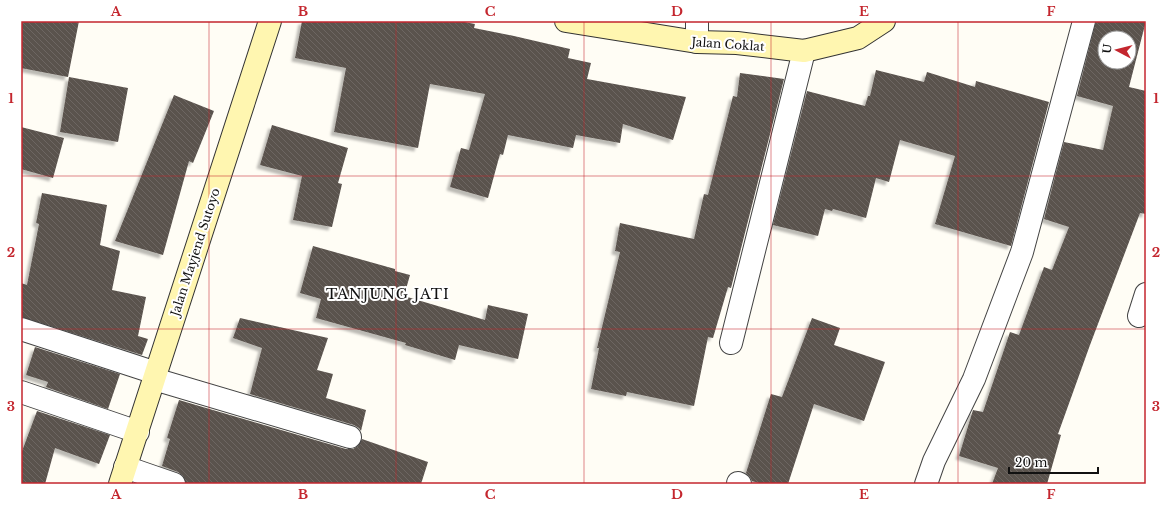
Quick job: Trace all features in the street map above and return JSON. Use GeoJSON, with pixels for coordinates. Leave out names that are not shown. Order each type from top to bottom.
{"type":"FeatureCollection","features":[{"type":"Feature","properties":{"kind":"street","name":"Jalan Mayjend Sutoyo"},"geometry":{"type":"LineString","coordinates":[[123,476],[270,21]]}},
{"type":"Feature","properties":{"kind":"street","name":"Jalan Coklat"},"geometry":{"type":"LineString","coordinates":[[566,21],[697,32],[737,43],[804,51],[858,38],[884,21]]}},
{"type":"Feature","properties":{"kind":"street"},"geometry":{"type":"LineString","coordinates":[[926,484],[934,462],[974,379],[1022,252],[1084,21]]}},
{"type":"Feature","properties":{"kind":"street"},"geometry":{"type":"LineString","coordinates":[[731,343],[804,51]]}},
{"type":"Feature","properties":{"kind":"street"},"geometry":{"type":"LineString","coordinates":[[1139,316],[1146,294]]}},
{"type":"Feature","properties":{"kind":"street"},"geometry":{"type":"LineString","coordinates":[[21,329],[155,376],[350,437]]}},
{"type":"Feature","properties":{"kind":"street"},"geometry":{"type":"LineString","coordinates":[[21,392],[138,432]]}},
{"type":"Feature","properties":{"kind":"street"},"geometry":{"type":"LineString","coordinates":[[123,476],[174,484]]}},
{"type":"Feature","properties":{"kind":"building"},"geometry":{"type":"Polygon","coordinates":[[[21,21],[79,21],[68,77],[21,68],[21,21]]]}},
{"type":"Feature","properties":{"kind":"building"},"geometry":{"type":"Polygon","coordinates":[[[302,21],[459,21],[475,24],[474,28],[570,49],[568,58],[591,63],[587,79],[686,97],[673,140],[623,124],[620,143],[576,135],[573,148],[508,135],[503,155],[500,154],[488,198],[450,187],[461,148],[469,150],[485,94],[430,84],[418,148],[334,132],[346,68],[295,58],[302,21]]]}},
{"type":"Feature","properties":{"kind":"building"},"geometry":{"type":"Polygon","coordinates":[[[1096,21],[1146,21],[1137,56],[1137,30],[1097,30],[1097,70],[1133,70],[1129,87],[1146,91],[1146,214],[1140,213],[1090,345],[1058,434],[1061,435],[1047,484],[992,484],[998,468],[959,456],[973,410],[983,412],[1010,332],[1019,335],[1044,267],[1052,270],[1069,227],[1044,219],[1064,142],[1103,150],[1113,106],[1077,96],[1096,21]]]}},
{"type":"Feature","properties":{"kind":"building"},"geometry":{"type":"Polygon","coordinates":[[[876,70],[924,82],[927,72],[975,87],[976,81],[1049,102],[1011,246],[935,224],[955,156],[900,140],[889,182],[876,178],[866,218],[833,209],[832,211],[825,209],[818,236],[773,225],[807,91],[865,106],[868,96],[870,96],[876,70]]]}},
{"type":"Feature","properties":{"kind":"building"},"geometry":{"type":"Polygon","coordinates":[[[740,73],[784,79],[731,288],[728,287],[713,338],[708,337],[694,406],[627,392],[626,396],[591,389],[599,348],[597,348],[620,252],[615,251],[620,223],[694,239],[704,194],[708,195],[733,96],[737,97],[740,73]]]}},
{"type":"Feature","properties":{"kind":"building"},"geometry":{"type":"Polygon","coordinates":[[[69,77],[128,88],[118,142],[60,132],[69,77]]]}},
{"type":"Feature","properties":{"kind":"building"},"geometry":{"type":"Polygon","coordinates":[[[174,95],[214,111],[193,163],[189,161],[163,255],[115,241],[174,95]]]}},
{"type":"Feature","properties":{"kind":"building"},"geometry":{"type":"Polygon","coordinates":[[[272,125],[348,148],[338,183],[342,184],[332,227],[293,220],[302,176],[260,165],[272,125]]]}},
{"type":"Feature","properties":{"kind":"building"},"geometry":{"type":"Polygon","coordinates":[[[21,127],[64,138],[53,178],[21,169],[21,127]]]}},
{"type":"Feature","properties":{"kind":"building"},"geometry":{"type":"Polygon","coordinates":[[[42,193],[107,205],[100,245],[120,251],[112,290],[146,297],[138,336],[148,339],[142,355],[21,317],[21,283],[27,285],[39,224],[36,223],[42,193]]]}},
{"type":"Feature","properties":{"kind":"building"},"geometry":{"type":"Polygon","coordinates":[[[313,246],[395,269],[395,271],[410,275],[404,296],[485,320],[488,305],[528,314],[518,359],[459,345],[455,360],[405,345],[406,343],[316,318],[321,299],[300,293],[313,246]]]}},
{"type":"Feature","properties":{"kind":"building"},"geometry":{"type":"Polygon","coordinates":[[[240,318],[328,338],[317,370],[333,374],[326,398],[366,410],[361,431],[354,425],[250,394],[262,348],[233,338],[240,318]]]}},
{"type":"Feature","properties":{"kind":"building"},"geometry":{"type":"Polygon","coordinates":[[[812,318],[840,328],[834,345],[885,362],[864,421],[814,404],[788,484],[762,484],[752,481],[746,473],[771,394],[782,397],[812,318]]]}},
{"type":"Feature","properties":{"kind":"building"},"geometry":{"type":"Polygon","coordinates":[[[35,347],[120,374],[108,409],[46,387],[48,382],[26,375],[35,347]]]}},
{"type":"Feature","properties":{"kind":"building"},"geometry":{"type":"Polygon","coordinates":[[[179,400],[346,449],[353,449],[358,446],[362,439],[428,462],[421,484],[186,484],[183,476],[178,472],[162,466],[170,439],[167,438],[179,400]]]}},
{"type":"Feature","properties":{"kind":"building"},"geometry":{"type":"Polygon","coordinates":[[[37,411],[110,435],[99,464],[55,448],[45,484],[21,484],[21,454],[37,411]]]}},
{"type":"Feature","properties":{"kind":"district","name":"TANJUNG JATI"},"geometry":{"type":"Point","coordinates":[388,294]}}]}
